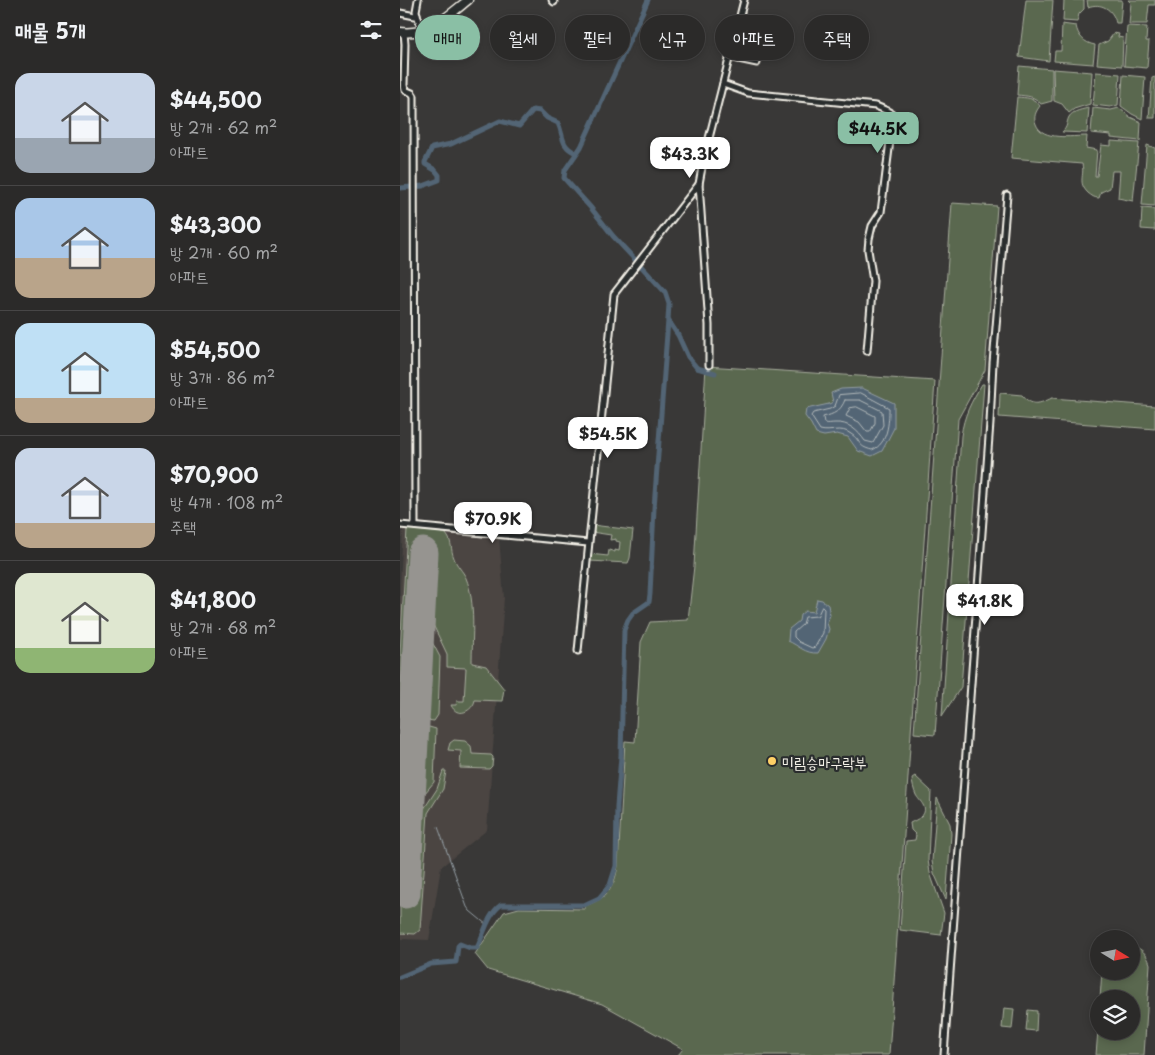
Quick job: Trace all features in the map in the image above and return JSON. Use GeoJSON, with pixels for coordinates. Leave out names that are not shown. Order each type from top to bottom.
{"type":"FeatureCollection","features":[{"type":"Feature","properties":{"kind":"street"},"geometry":{"type":"LineString","coordinates":[[400,13],[415,16],[417,14],[418,0]]}},
{"type":"Feature","properties":{"kind":"street"},"geometry":{"type":"LineString","coordinates":[[449,15],[468,0]]}},
{"type":"Feature","properties":{"kind":"street"},"geometry":{"type":"LineString","coordinates":[[740,15],[744,0]]}},
{"type":"Feature","properties":{"kind":"street"},"geometry":{"type":"LineString","coordinates":[[414,526],[414,96],[405,90],[404,85],[405,44],[402,32],[415,31]]}},
{"type":"Feature","properties":{"kind":"street"},"geometry":{"type":"LineString","coordinates":[[710,365],[710,325],[699,184],[728,60]]}},
{"type":"Feature","properties":{"kind":"street"},"geometry":{"type":"LineString","coordinates":[[743,60],[757,63]]}},
{"type":"Feature","properties":{"kind":"street"},"geometry":{"type":"LineString","coordinates":[[723,84],[748,93],[876,106],[890,112],[893,117],[881,212],[872,226],[869,239],[868,250],[874,281],[867,351]]}},
{"type":"Feature","properties":{"kind":"street"},"geometry":{"type":"LineString","coordinates":[[578,651],[614,294],[699,184]]}},
{"type":"Feature","properties":{"kind":"street"},"geometry":{"type":"LineString","coordinates":[[944,1055],[993,363],[1007,195]]}},
{"type":"Feature","properties":{"kind":"street"},"geometry":{"type":"LineString","coordinates":[[400,525],[588,543]]}},
{"type":"Feature","properties":{"kind":"shaded area"},"geometry":{"type":"Polygon","coordinates":[[[403,527],[499,537],[504,598],[487,830],[441,867],[429,940],[400,939],[400,587],[403,527]]]}},
{"type":"Feature","properties":{"kind":"green space"},"geometry":{"type":"Polygon","coordinates":[[[1026,0],[1053,0],[1049,61],[1019,57],[1026,0]]]}},
{"type":"Feature","properties":{"kind":"green space"},"geometry":{"type":"Polygon","coordinates":[[[1064,0],[1084,0],[1084,9],[1079,14],[1077,22],[1063,21],[1064,0]]]}},
{"type":"Feature","properties":{"kind":"green space"},"geometry":{"type":"Polygon","coordinates":[[[1087,0],[1122,0],[1120,23],[1116,23],[1109,10],[1102,6],[1088,7],[1087,0]]]}},
{"type":"Feature","properties":{"kind":"green space"},"geometry":{"type":"Polygon","coordinates":[[[1128,0],[1155,0],[1155,5],[1149,5],[1147,24],[1129,24],[1131,3],[1128,0]]]}},
{"type":"Feature","properties":{"kind":"green space"},"geometry":{"type":"Polygon","coordinates":[[[1062,24],[1076,26],[1082,38],[1088,43],[1095,45],[1093,64],[1054,61],[1055,51],[1061,51],[1062,24]]]}},
{"type":"Feature","properties":{"kind":"green space"},"geometry":{"type":"Polygon","coordinates":[[[1127,26],[1147,27],[1146,41],[1149,41],[1147,68],[1124,66],[1127,26]]]}},
{"type":"Feature","properties":{"kind":"green space"},"geometry":{"type":"Polygon","coordinates":[[[1114,33],[1119,34],[1118,37],[1123,38],[1122,66],[1097,64],[1099,45],[1108,41],[1114,33]]]}},
{"type":"Feature","properties":{"kind":"green space"},"geometry":{"type":"Polygon","coordinates":[[[1019,66],[1052,69],[1052,101],[1041,104],[1033,98],[1017,95],[1019,66]]]}},
{"type":"Feature","properties":{"kind":"green space"},"geometry":{"type":"Polygon","coordinates":[[[1053,69],[1092,72],[1090,104],[1074,109],[1069,113],[1062,104],[1054,101],[1053,69]]]}},
{"type":"Feature","properties":{"kind":"green space"},"geometry":{"type":"Polygon","coordinates":[[[1096,72],[1120,74],[1118,105],[1110,107],[1093,105],[1096,72]]]}},
{"type":"Feature","properties":{"kind":"green space"},"geometry":{"type":"Polygon","coordinates":[[[1123,75],[1145,77],[1142,119],[1121,106],[1123,75]]]}},
{"type":"Feature","properties":{"kind":"green space"},"geometry":{"type":"Polygon","coordinates":[[[1155,77],[1155,118],[1149,118],[1152,78],[1155,77]]]}},
{"type":"Feature","properties":{"kind":"green space"},"geometry":{"type":"Polygon","coordinates":[[[1017,97],[1032,99],[1038,103],[1040,106],[1035,114],[1035,121],[1039,129],[1044,133],[1066,137],[1087,136],[1086,148],[1097,150],[1095,176],[1097,176],[1101,145],[1111,146],[1111,141],[1139,143],[1133,201],[1118,198],[1120,171],[1112,171],[1110,188],[1101,192],[1099,198],[1097,198],[1088,193],[1083,186],[1082,164],[1011,158],[1017,97]]]}},
{"type":"Feature","properties":{"kind":"green space"},"geometry":{"type":"Polygon","coordinates":[[[1089,108],[1087,133],[1062,132],[1073,113],[1089,108]]]}},
{"type":"Feature","properties":{"kind":"green space"},"geometry":{"type":"Polygon","coordinates":[[[1093,108],[1111,110],[1119,108],[1130,117],[1141,122],[1140,141],[1111,138],[1111,135],[1091,133],[1093,108]]]}},
{"type":"Feature","properties":{"kind":"green space"},"geometry":{"type":"Polygon","coordinates":[[[1147,145],[1155,148],[1155,206],[1142,205],[1147,145]]]}},
{"type":"Feature","properties":{"kind":"green space"},"geometry":{"type":"Polygon","coordinates":[[[952,203],[997,206],[985,370],[958,419],[935,735],[914,733],[952,203]]]}},
{"type":"Feature","properties":{"kind":"green space"},"geometry":{"type":"Polygon","coordinates":[[[1142,208],[1154,209],[1155,230],[1141,229],[1142,208]]]}},
{"type":"Feature","properties":{"kind":"green space","name":"미림승마구락부"},"geometry":{"type":"Polygon","coordinates":[[[706,366],[935,381],[889,1055],[678,1055],[683,1049],[602,1004],[488,970],[475,954],[504,912],[519,908],[585,909],[585,906],[604,896],[612,886],[618,866],[625,741],[635,742],[641,642],[650,622],[688,620],[694,566],[706,366]]]}},
{"type":"Feature","properties":{"kind":"green space"},"geometry":{"type":"Polygon","coordinates":[[[982,384],[984,384],[961,687],[942,716],[961,436],[968,409],[982,384]]]}},
{"type":"Feature","properties":{"kind":"green space"},"geometry":{"type":"Polygon","coordinates":[[[1000,393],[1022,395],[1032,403],[1043,402],[1052,398],[1155,406],[1155,429],[999,417],[1000,393]]]}},
{"type":"Feature","properties":{"kind":"green space"},"geometry":{"type":"Polygon","coordinates":[[[592,525],[633,530],[628,563],[589,561],[589,554],[608,556],[609,550],[619,551],[620,542],[616,541],[616,539],[610,540],[611,535],[591,532],[592,525]]]}},
{"type":"Feature","properties":{"kind":"green space"},"geometry":{"type":"Polygon","coordinates":[[[407,529],[445,533],[448,536],[455,561],[466,578],[471,598],[473,620],[472,663],[486,666],[504,689],[502,701],[475,700],[474,704],[464,712],[457,712],[451,705],[456,705],[457,701],[464,701],[466,668],[447,667],[447,654],[427,612],[431,552],[417,551],[400,835],[400,654],[407,529]]]}},
{"type":"Feature","properties":{"kind":"green space"},"geometry":{"type":"Polygon","coordinates":[[[429,636],[440,657],[438,715],[434,721],[426,720],[422,717],[426,638],[429,636]]]}},
{"type":"Feature","properties":{"kind":"green space"},"geometry":{"type":"Polygon","coordinates":[[[423,728],[436,729],[434,782],[420,799],[417,797],[421,731],[423,728]]]}},
{"type":"Feature","properties":{"kind":"green space"},"geometry":{"type":"Polygon","coordinates":[[[454,740],[465,741],[471,746],[472,754],[491,755],[493,757],[492,766],[489,769],[460,768],[461,751],[448,750],[450,743],[454,740]]]}},
{"type":"Feature","properties":{"kind":"green space"},"geometry":{"type":"Polygon","coordinates":[[[443,771],[446,771],[443,789],[428,813],[420,930],[415,934],[400,933],[400,895],[412,896],[416,821],[437,789],[443,771]]]}},
{"type":"Feature","properties":{"kind":"green space"},"geometry":{"type":"Polygon","coordinates":[[[915,776],[931,791],[928,860],[930,873],[944,913],[941,935],[900,930],[906,841],[915,840],[916,835],[911,830],[910,823],[921,817],[924,811],[923,805],[913,787],[912,778],[915,776]]]}},
{"type":"Feature","properties":{"kind":"green space"},"geometry":{"type":"Polygon","coordinates":[[[937,798],[950,824],[951,834],[946,900],[934,873],[932,861],[937,798]]]}},
{"type":"Feature","properties":{"kind":"green space"},"geometry":{"type":"Polygon","coordinates":[[[1140,949],[1144,952],[1150,964],[1144,1055],[1096,1055],[1097,1040],[1140,1040],[1140,990],[1101,990],[1101,980],[1140,980],[1140,949]]]}},
{"type":"Feature","properties":{"kind":"green space"},"geometry":{"type":"Polygon","coordinates":[[[1004,1008],[1014,1009],[1012,1029],[1002,1028],[1004,1008]]]}},
{"type":"Feature","properties":{"kind":"green space"},"geometry":{"type":"Polygon","coordinates":[[[1028,1010],[1037,1011],[1036,1031],[1026,1030],[1028,1010]]]}},
{"type":"Feature","properties":{"kind":"water"},"geometry":{"type":"Polygon","coordinates":[[[862,388],[894,403],[894,428],[882,451],[872,456],[858,451],[848,437],[837,434],[824,436],[816,434],[805,416],[806,409],[833,402],[831,393],[841,389],[862,388]]]}},
{"type":"Feature","properties":{"kind":"water"},"geometry":{"type":"Polygon","coordinates":[[[817,599],[822,600],[828,605],[830,615],[827,623],[829,629],[818,653],[813,653],[805,651],[788,641],[789,629],[799,621],[800,615],[805,611],[814,612],[817,599]]]}},
{"type":"Feature","properties":{"kind":"waterway"},"geometry":{"type":"LineString","coordinates":[[648,0],[581,147],[565,170],[564,178],[613,236],[665,292],[669,304],[668,320],[678,335],[688,357],[697,368],[715,373]]}},
{"type":"Feature","properties":{"kind":"waterway"},"geometry":{"type":"LineString","coordinates":[[400,188],[423,186],[439,180],[439,175],[435,170],[425,164],[432,148],[451,144],[500,121],[519,126],[533,110],[540,111],[547,118],[558,123],[565,144],[576,153]]}},
{"type":"Feature","properties":{"kind":"waterway"},"geometry":{"type":"LineString","coordinates":[[400,977],[431,964],[456,962],[458,946],[460,944],[470,948],[477,948],[490,919],[501,905],[584,905],[599,898],[610,885],[616,866],[624,630],[633,613],[649,602],[668,320]]}},
{"type":"Feature","properties":{"kind":"waterway"},"geometry":{"type":"LineString","coordinates":[[438,827],[467,907],[487,925]]}},
{"type":"Feature","properties":{"kind":"runway"},"geometry":{"type":"LineString","coordinates":[[405,893],[423,553]]}},
{"type":"Feature","properties":{"kind":"place","name":"미림승마구락부"},"geometry":{"type":"Point","coordinates":[772,761]}}]}
